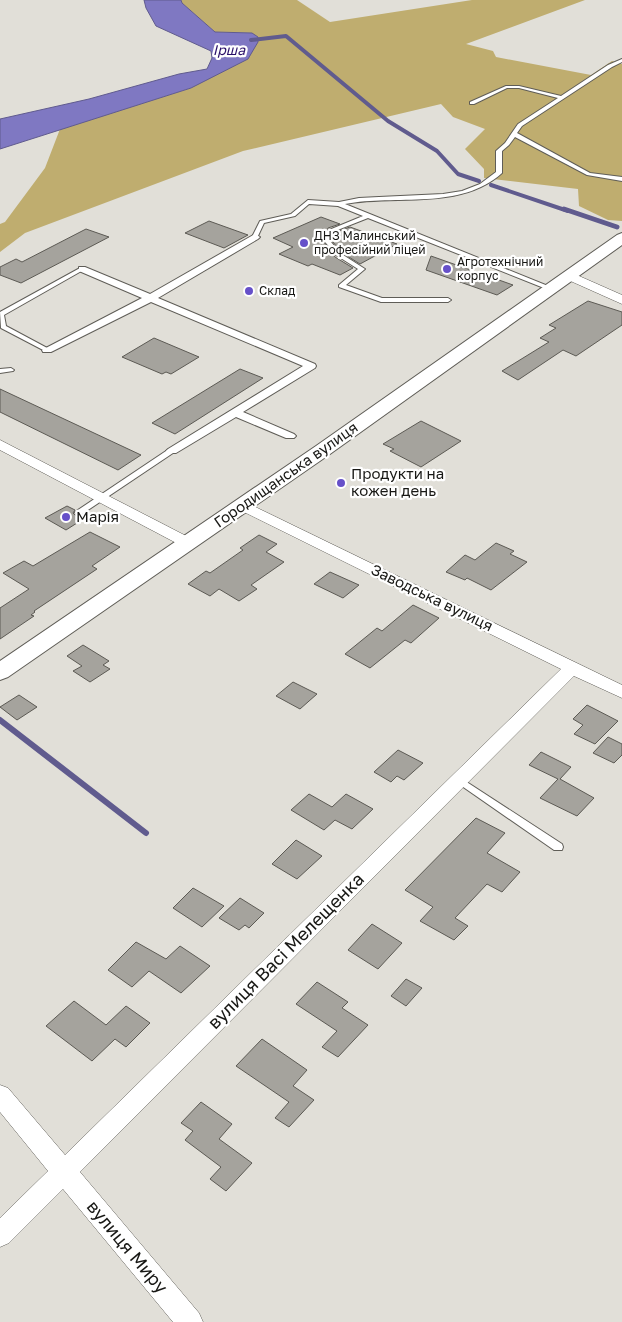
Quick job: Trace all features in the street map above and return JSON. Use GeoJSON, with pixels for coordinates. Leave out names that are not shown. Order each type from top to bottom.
{"type":"FeatureCollection","features":[{"type":"Feature","properties":{"kind":"street"},"geometry":{"type":"LineString","coordinates":[[47,350],[150,298],[255,238]]}},
{"type":"Feature","properties":{"kind":"street","name":"Городищанська вулиця"},"geometry":{"type":"LineString","coordinates":[[0,672],[243,506],[622,238]]}},
{"type":"Feature","properties":{"kind":"street"},"geometry":{"type":"LineString","coordinates":[[82,269],[311,366],[172,451]]}},
{"type":"Feature","properties":{"kind":"street"},"geometry":{"type":"LineString","coordinates":[[570,276],[622,300]]}},
{"type":"Feature","properties":{"kind":"street"},"geometry":{"type":"LineString","coordinates":[[236,413],[290,436]]}},
{"type":"Feature","properties":{"kind":"street"},"geometry":{"type":"LineString","coordinates":[[0,444],[188,543]]}},
{"type":"Feature","properties":{"kind":"street","name":"Заводська вулиця"},"geometry":{"type":"LineString","coordinates":[[243,506],[622,692]]}},
{"type":"Feature","properties":{"kind":"street","name":"вулиця Васі Мелещенка"},"geometry":{"type":"LineString","coordinates":[[0,1235],[573,667]]}},
{"type":"Feature","properties":{"kind":"street","name":"вулиця Миру"},"geometry":{"type":"LineString","coordinates":[[0,1095],[190,1322]]}},
{"type":"Feature","properties":{"kind":"lane"},"geometry":{"type":"LineString","coordinates":[[339,204],[355,199],[452,195],[466,191],[499,173],[499,150],[520,125],[561,97],[622,60]]}},
{"type":"Feature","properties":{"kind":"lane"},"geometry":{"type":"LineString","coordinates":[[472,103],[506,87],[519,87],[561,97]]}},
{"type":"Feature","properties":{"kind":"lane"},"geometry":{"type":"LineString","coordinates":[[514,134],[589,174],[622,179]]}},
{"type":"Feature","properties":{"kind":"lane"},"geometry":{"type":"LineString","coordinates":[[255,238],[262,222],[293,215],[308,202],[339,204],[551,289]]}},
{"type":"Feature","properties":{"kind":"lane"},"geometry":{"type":"LineString","coordinates":[[368,216],[332,230],[328,242],[338,254],[362,268],[341,286],[381,300],[448,300]]}},
{"type":"Feature","properties":{"kind":"lane"},"geometry":{"type":"LineString","coordinates":[[47,350],[3,326],[0,314],[82,269]]}},
{"type":"Feature","properties":{"kind":"lane"},"geometry":{"type":"LineString","coordinates":[[0,371],[11,370]]}},
{"type":"Feature","properties":{"kind":"lane"},"geometry":{"type":"LineString","coordinates":[[79,512],[172,451]]}},
{"type":"Feature","properties":{"kind":"lane"},"geometry":{"type":"LineString","coordinates":[[459,780],[558,848]]}},
{"type":"Feature","properties":{"kind":"shaded area"},"geometry":{"type":"Polygon","coordinates":[[[181,0],[297,0],[330,22],[472,0],[585,0],[466,44],[493,51],[496,57],[591,75],[612,61],[622,64],[622,221],[608,220],[579,206],[578,189],[484,178],[484,169],[465,149],[485,129],[453,117],[441,104],[243,151],[25,233],[0,252],[0,224],[5,222],[45,168],[60,129],[191,88],[252,33],[215,32],[181,0]]]}},
{"type":"Feature","properties":{"kind":"water","name":"Ірша"},"geometry":{"type":"Polygon","coordinates":[[[144,0],[181,0],[215,32],[252,33],[258,37],[258,42],[248,59],[191,88],[0,149],[0,119],[89,99],[179,74],[207,69],[212,58],[211,51],[156,26],[146,8],[144,0]]]}},
{"type":"Feature","properties":{"kind":"building"},"geometry":{"type":"Polygon","coordinates":[[[321,217],[340,224],[328,228],[323,241],[335,257],[353,268],[340,275],[312,264],[308,266],[279,254],[293,247],[273,238],[321,217]]]}},
{"type":"Feature","properties":{"kind":"building"},"geometry":{"type":"Polygon","coordinates":[[[209,221],[248,235],[224,248],[185,233],[209,221]]]}},
{"type":"Feature","properties":{"kind":"building"},"geometry":{"type":"Polygon","coordinates":[[[350,227],[397,244],[360,264],[341,252],[333,242],[336,232],[350,227]]]}},
{"type":"Feature","properties":{"kind":"building"},"geometry":{"type":"Polygon","coordinates":[[[86,229],[109,237],[21,283],[0,275],[0,267],[16,259],[22,262],[86,229]]]}},
{"type":"Feature","properties":{"kind":"building","name":"Агротехнічний корпус"},"geometry":{"type":"Polygon","coordinates":[[[431,256],[513,285],[497,295],[426,270],[431,256]]]}},
{"type":"Feature","properties":{"kind":"building"},"geometry":{"type":"Polygon","coordinates":[[[588,301],[622,312],[622,325],[576,356],[563,350],[518,380],[502,371],[549,342],[540,338],[556,328],[549,325],[588,301]]]}},
{"type":"Feature","properties":{"kind":"building"},"geometry":{"type":"Polygon","coordinates":[[[154,338],[199,357],[171,374],[166,372],[162,374],[122,357],[154,338]]]}},
{"type":"Feature","properties":{"kind":"building"},"geometry":{"type":"Polygon","coordinates":[[[240,369],[263,378],[175,434],[152,423],[240,369]]]}},
{"type":"Feature","properties":{"kind":"building"},"geometry":{"type":"Polygon","coordinates":[[[0,389],[141,455],[118,470],[0,412],[0,389]]]}},
{"type":"Feature","properties":{"kind":"building"},"geometry":{"type":"Polygon","coordinates":[[[421,421],[461,441],[421,467],[390,451],[394,449],[383,444],[421,421]]]}},
{"type":"Feature","properties":{"kind":"building","name":"Марія"},"geometry":{"type":"Polygon","coordinates":[[[67,506],[75,510],[73,513],[76,516],[88,516],[66,530],[45,518],[67,506]]]}},
{"type":"Feature","properties":{"kind":"building"},"geometry":{"type":"Polygon","coordinates":[[[90,532],[120,547],[92,566],[97,569],[34,611],[31,615],[34,616],[0,639],[0,608],[29,589],[3,573],[24,561],[33,566],[90,532]]]}},
{"type":"Feature","properties":{"kind":"building"},"geometry":{"type":"Polygon","coordinates":[[[259,535],[277,544],[266,552],[284,562],[251,585],[257,589],[239,601],[219,589],[210,596],[188,584],[206,571],[210,573],[243,550],[240,548],[259,535]]]}},
{"type":"Feature","properties":{"kind":"building"},"geometry":{"type":"Polygon","coordinates":[[[496,543],[514,551],[510,554],[527,562],[491,590],[467,578],[465,580],[446,572],[465,555],[475,560],[496,543]]]}},
{"type":"Feature","properties":{"kind":"building"},"geometry":{"type":"Polygon","coordinates":[[[330,572],[359,585],[343,598],[314,584],[330,572]]]}},
{"type":"Feature","properties":{"kind":"building"},"geometry":{"type":"Polygon","coordinates":[[[413,605],[439,618],[411,643],[405,640],[370,668],[345,654],[377,628],[382,631],[413,605]]]}},
{"type":"Feature","properties":{"kind":"building"},"geometry":{"type":"Polygon","coordinates":[[[83,645],[109,661],[103,665],[110,669],[90,682],[73,671],[82,666],[67,656],[83,645]]]}},
{"type":"Feature","properties":{"kind":"building"},"geometry":{"type":"Polygon","coordinates":[[[293,682],[317,694],[300,709],[276,696],[293,682]]]}},
{"type":"Feature","properties":{"kind":"building"},"geometry":{"type":"Polygon","coordinates":[[[19,695],[37,707],[17,720],[0,707],[19,695]]]}},
{"type":"Feature","properties":{"kind":"building"},"geometry":{"type":"Polygon","coordinates":[[[587,705],[618,721],[595,744],[574,734],[583,725],[573,719],[587,705]]]}},
{"type":"Feature","properties":{"kind":"building"},"geometry":{"type":"Polygon","coordinates":[[[608,737],[622,744],[622,755],[614,763],[593,753],[608,737]]]}},
{"type":"Feature","properties":{"kind":"building"},"geometry":{"type":"Polygon","coordinates":[[[398,750],[423,763],[404,780],[397,776],[391,782],[374,772],[398,750]]]}},
{"type":"Feature","properties":{"kind":"building"},"geometry":{"type":"Polygon","coordinates":[[[541,752],[571,767],[560,779],[594,798],[577,816],[540,798],[558,779],[529,765],[541,752]]]}},
{"type":"Feature","properties":{"kind":"building"},"geometry":{"type":"Polygon","coordinates":[[[309,794],[332,807],[346,794],[373,809],[352,829],[335,820],[324,830],[291,810],[309,794]]]}},
{"type":"Feature","properties":{"kind":"building"},"geometry":{"type":"Polygon","coordinates":[[[476,818],[505,833],[487,853],[520,872],[502,892],[487,884],[455,918],[468,926],[454,940],[420,921],[433,907],[405,890],[476,818]]]}},
{"type":"Feature","properties":{"kind":"building"},"geometry":{"type":"Polygon","coordinates":[[[296,840],[322,856],[297,879],[272,864],[296,840]]]}},
{"type":"Feature","properties":{"kind":"building"},"geometry":{"type":"Polygon","coordinates":[[[193,888],[224,906],[202,927],[173,908],[193,888]]]}},
{"type":"Feature","properties":{"kind":"building"},"geometry":{"type":"Polygon","coordinates":[[[240,898],[264,913],[249,928],[245,925],[239,930],[219,918],[240,898]]]}},
{"type":"Feature","properties":{"kind":"building"},"geometry":{"type":"Polygon","coordinates":[[[372,924],[402,943],[378,969],[348,950],[372,924]]]}},
{"type":"Feature","properties":{"kind":"building"},"geometry":{"type":"Polygon","coordinates":[[[136,942],[166,959],[180,946],[210,966],[181,993],[149,971],[132,987],[108,970],[136,942]]]}},
{"type":"Feature","properties":{"kind":"building"},"geometry":{"type":"Polygon","coordinates":[[[406,979],[422,988],[406,1006],[391,996],[406,979]]]}},
{"type":"Feature","properties":{"kind":"building"},"geometry":{"type":"Polygon","coordinates":[[[317,982],[348,1002],[342,1008],[368,1025],[338,1057],[322,1047],[337,1031],[296,1004],[317,982]]]}},
{"type":"Feature","properties":{"kind":"building"},"geometry":{"type":"Polygon","coordinates":[[[74,1001],[106,1025],[126,1006],[150,1023],[126,1047],[115,1039],[92,1061],[46,1026],[74,1001]]]}},
{"type":"Feature","properties":{"kind":"building"},"geometry":{"type":"Polygon","coordinates":[[[262,1039],[307,1070],[293,1086],[314,1100],[289,1127],[275,1118],[289,1102],[236,1066],[262,1039]]]}},
{"type":"Feature","properties":{"kind":"building"},"geometry":{"type":"Polygon","coordinates":[[[201,1102],[232,1124],[219,1139],[252,1163],[226,1191],[210,1179],[221,1167],[185,1140],[193,1131],[181,1123],[201,1102]]]}},
{"type":"Feature","properties":{"kind":"waterway"},"geometry":{"type":"LineString","coordinates":[[251,40],[286,36],[388,121],[437,151],[458,174],[479,181]]}},
{"type":"Feature","properties":{"kind":"waterway"},"geometry":{"type":"LineString","coordinates":[[491,185],[568,211]]}},
{"type":"Feature","properties":{"kind":"waterway"},"geometry":{"type":"LineString","coordinates":[[564,209],[617,227]]}},
{"type":"Feature","properties":{"kind":"waterway"},"geometry":{"type":"LineString","coordinates":[[0,720],[146,833]]}},
{"type":"Feature","properties":{"kind":"place","name":"ДНЗ Малинський професійний ліцей"},"geometry":{"type":"Point","coordinates":[304,243]}},
{"type":"Feature","properties":{"kind":"place","name":"Агротехнічний корпус"},"geometry":{"type":"Point","coordinates":[447,269]}},
{"type":"Feature","properties":{"kind":"place","name":"Склад"},"geometry":{"type":"Point","coordinates":[249,291]}},
{"type":"Feature","properties":{"kind":"place","name":"Продукти на кожен день"},"geometry":{"type":"Point","coordinates":[341,483]}},
{"type":"Feature","properties":{"kind":"place","name":"Марія"},"geometry":{"type":"Point","coordinates":[66,517]}}]}
